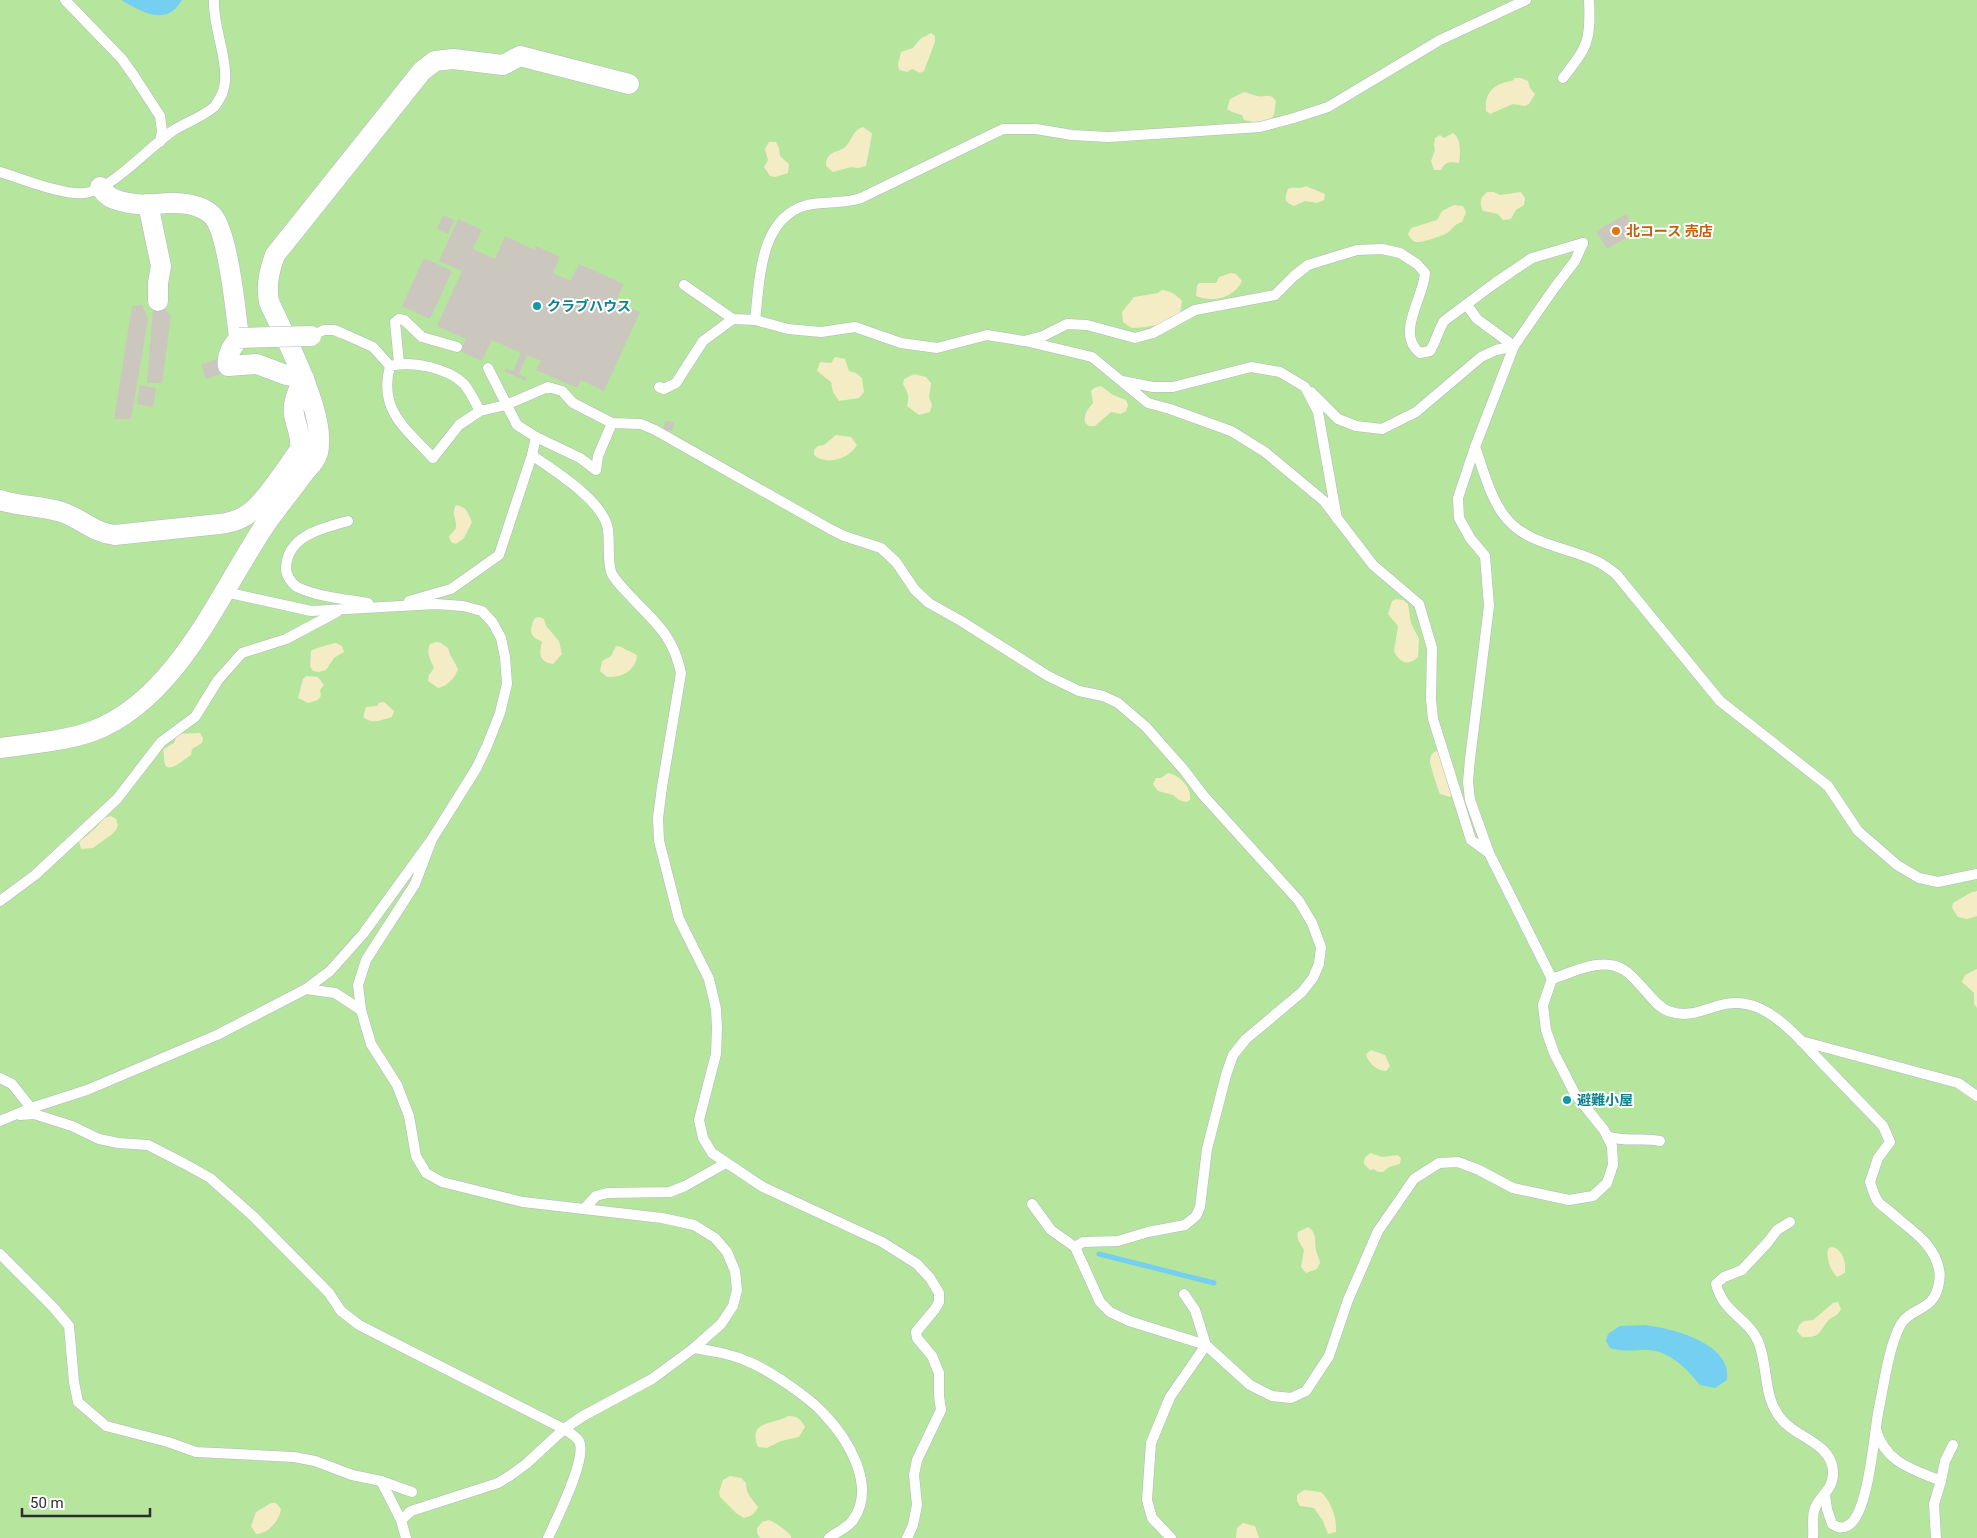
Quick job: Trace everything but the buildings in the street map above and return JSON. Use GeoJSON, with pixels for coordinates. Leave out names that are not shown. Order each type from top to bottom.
{"type":"FeatureCollection","features":[{"type":"Feature","properties":{"kind":"street"},"geometry":{"type":"LineString","coordinates":[[0,748],[44,742],[92,731],[113,722],[144,700],[169,674],[225,592],[263,528],[317,456],[320,434],[304,378],[270,302],[267,289],[269,272],[275,256],[422,71],[435,61],[453,59],[503,65],[520,56],[628,84]]}},
{"type":"Feature","properties":{"kind":"street"},"geometry":{"type":"LineString","coordinates":[[100,187],[114,199],[148,204],[180,203],[193,206],[211,215],[221,230],[233,292],[239,338],[231,348],[227,361],[228,366],[257,364],[286,375],[304,378]]}},
{"type":"Feature","properties":{"kind":"street"},"geometry":{"type":"LineString","coordinates":[[148,204],[161,266],[158,301]]}},
{"type":"Feature","properties":{"kind":"street"},"geometry":{"type":"LineString","coordinates":[[239,338],[311,336]]}},
{"type":"Feature","properties":{"kind":"street"},"geometry":{"type":"LineString","coordinates":[[0,500],[60,511],[97,531],[115,535],[219,524],[245,516],[258,506],[300,450],[301,440],[293,412],[296,396],[304,378]]}},
{"type":"Feature","properties":{"kind":"lane"},"geometry":{"type":"LineString","coordinates":[[66,0],[122,59],[134,76],[160,116],[162,131],[160,142]]}},
{"type":"Feature","properties":{"kind":"lane"},"geometry":{"type":"LineString","coordinates":[[0,172],[58,190],[84,194],[113,180],[173,131],[215,106],[222,94],[225,80],[222,52],[213,10],[214,0]]}},
{"type":"Feature","properties":{"kind":"lane"},"geometry":{"type":"LineString","coordinates":[[755,320],[761,271],[768,241],[776,226],[787,215],[807,205],[851,202],[1003,129],[1036,129],[1072,135],[1109,137],[1251,128],[1294,118],[1328,107],[1440,40],[1526,0]]}},
{"type":"Feature","properties":{"kind":"lane"},"geometry":{"type":"LineString","coordinates":[[1563,78],[1582,54],[1588,41],[1591,29],[1589,0]]}},
{"type":"Feature","properties":{"kind":"lane"},"geometry":{"type":"LineString","coordinates":[[1024,341],[1043,336],[1067,324],[1087,325],[1136,338],[1153,333],[1195,310],[1275,295],[1308,265],[1357,250],[1382,249],[1400,253],[1417,264],[1426,273],[1425,284],[1414,311],[1409,334],[1412,347],[1420,352],[1430,351],[1444,321],[1494,283],[1532,258],[1583,243],[1575,262],[1514,346],[1475,447],[1458,498],[1459,518],[1470,538],[1484,556],[1489,606],[1468,782],[1470,800],[1489,853],[1552,979],[1543,1005],[1546,1030],[1552,1046],[1575,1094],[1607,1136],[1612,1146],[1614,1165],[1607,1183],[1593,1196],[1569,1200],[1513,1188],[1458,1162],[1439,1163],[1414,1179],[1378,1231],[1348,1300],[1329,1356],[1306,1391],[1291,1398],[1272,1396],[1250,1385],[1206,1345],[1129,1321],[1110,1312],[1100,1302],[1075,1247],[1051,1230],[1032,1204]]}},
{"type":"Feature","properties":{"kind":"lane"},"geometry":{"type":"LineString","coordinates":[[684,285],[733,319],[755,320],[788,329],[821,332],[856,327],[901,343],[937,348],[987,335],[1024,341],[1092,357],[1118,381],[1148,403],[1232,431],[1265,452],[1324,501],[1338,522],[1373,565],[1419,604],[1432,648],[1431,699],[1434,719],[1471,840],[1489,853]]}},
{"type":"Feature","properties":{"kind":"lane"},"geometry":{"type":"LineString","coordinates":[[1467,304],[1478,319],[1514,346]]}},
{"type":"Feature","properties":{"kind":"lane"},"geometry":{"type":"LineString","coordinates":[[659,386],[664,389],[676,383],[703,341],[733,319]]}},
{"type":"Feature","properties":{"kind":"lane"},"geometry":{"type":"LineString","coordinates":[[457,347],[422,337],[404,320],[395,322],[395,364],[386,380],[387,397],[390,407],[433,458],[458,426],[480,411],[506,405],[548,387],[562,391],[573,404],[612,423],[641,424],[655,430],[830,529],[844,536],[881,548],[896,562],[915,590],[929,603],[1048,676],[1079,691],[1103,696],[1118,703],[1146,727],[1203,795],[1300,902],[1312,923],[1320,947],[1319,964],[1313,978],[1302,992],[1246,1039],[1233,1055],[1207,1149],[1200,1208],[1196,1216],[1185,1225],[1148,1232],[1118,1241],[1083,1242],[1075,1247]]}},
{"type":"Feature","properties":{"kind":"lane"},"geometry":{"type":"LineString","coordinates":[[311,336],[324,330],[344,334],[373,347],[395,364],[410,363],[435,368],[463,383],[480,411]]}},
{"type":"Feature","properties":{"kind":"lane"},"geometry":{"type":"LineString","coordinates":[[1118,381],[1153,387],[1173,388],[1251,367],[1280,372],[1305,386],[1338,419],[1356,426],[1382,429],[1416,412],[1481,357],[1496,350],[1514,346]]}},
{"type":"Feature","properties":{"kind":"lane"},"geometry":{"type":"LineString","coordinates":[[488,368],[517,425],[536,437],[580,458],[596,470],[598,456],[612,423]]}},
{"type":"Feature","properties":{"kind":"lane"},"geometry":{"type":"LineString","coordinates":[[1305,386],[1318,412],[1338,522]]}},
{"type":"Feature","properties":{"kind":"lane"},"geometry":{"type":"LineString","coordinates":[[348,521],[316,530],[297,542],[290,551],[286,568],[288,577],[295,586],[316,594],[390,607],[451,589],[499,555],[532,455],[536,437]]}},
{"type":"Feature","properties":{"kind":"lane"},"geometry":{"type":"LineString","coordinates":[[1475,447],[1493,496],[1504,515],[1518,529],[1538,541],[1594,560],[1616,574],[1720,701],[1828,786],[1858,831],[1877,848],[1919,878],[1938,882],[1977,874]]}},
{"type":"Feature","properties":{"kind":"lane"},"geometry":{"type":"LineString","coordinates":[[532,455],[580,489],[601,514],[607,525],[611,573],[668,636],[677,654],[681,673],[660,802],[658,818],[659,841],[679,919],[709,979],[716,1009],[716,1054],[699,1120],[703,1138],[712,1153],[763,1187],[889,1247],[917,1264],[930,1278],[939,1293],[939,1302],[935,1309],[916,1332],[917,1338],[932,1356],[939,1373],[941,1410],[917,1460],[914,1475],[917,1505],[913,1525],[907,1538]]}},
{"type":"Feature","properties":{"kind":"lane"},"geometry":{"type":"LineString","coordinates":[[0,1122],[31,1108],[87,1090],[217,1035],[306,989],[330,971],[363,934],[432,840],[476,769],[500,713],[507,684],[505,658],[501,638],[493,623],[482,611],[463,606],[436,604],[312,611],[225,592]]}},
{"type":"Feature","properties":{"kind":"lane"},"geometry":{"type":"LineString","coordinates":[[0,900],[34,875],[117,799],[161,742],[195,718],[218,680],[242,652],[286,639],[345,608]]}},
{"type":"Feature","properties":{"kind":"lane"},"geometry":{"type":"LineString","coordinates":[[401,1520],[411,1511],[498,1483],[526,1464],[564,1428],[652,1379],[694,1348],[721,1324],[733,1306],[737,1290],[735,1271],[727,1252],[715,1238],[694,1225],[662,1218],[522,1202],[442,1182],[426,1173],[416,1156],[409,1116],[397,1085],[371,1044],[361,1010],[358,985],[366,960],[415,884],[432,840]]}},
{"type":"Feature","properties":{"kind":"lane"},"geometry":{"type":"LineString","coordinates":[[1552,979],[1594,965],[1612,964],[1625,970],[1653,1000],[1666,1010],[1682,1014],[1696,1013],[1729,1002],[1747,1004],[1762,1009],[1778,1019],[1883,1126],[1890,1142],[1878,1158],[1870,1182],[1877,1200],[1922,1237],[1934,1255],[1940,1270],[1938,1287],[1932,1301],[1914,1312],[1902,1323],[1891,1353],[1874,1427],[1868,1487],[1853,1521],[1848,1526],[1839,1528],[1832,1524],[1827,1510],[1825,1495]]}},
{"type":"Feature","properties":{"kind":"lane"},"geometry":{"type":"LineString","coordinates":[[306,989],[335,993],[361,1010]]}},
{"type":"Feature","properties":{"kind":"lane"},"geometry":{"type":"LineString","coordinates":[[1800,1041],[1958,1083],[1977,1096]]}},
{"type":"Feature","properties":{"kind":"lane"},"geometry":{"type":"LineString","coordinates":[[0,1078],[12,1084],[31,1108]]}},
{"type":"Feature","properties":{"kind":"lane"},"geometry":{"type":"LineString","coordinates":[[12,1115],[34,1114],[72,1126],[99,1140],[118,1144],[148,1145],[210,1178],[253,1216],[329,1293],[341,1311],[359,1325],[564,1428],[579,1440],[582,1452],[569,1489],[548,1538]]}},
{"type":"Feature","properties":{"kind":"lane"},"geometry":{"type":"LineString","coordinates":[[1607,1136],[1620,1140],[1647,1138],[1660,1141]]}},
{"type":"Feature","properties":{"kind":"lane"},"geometry":{"type":"LineString","coordinates":[[584,1209],[596,1196],[607,1193],[670,1192],[685,1186],[726,1162]]}},
{"type":"Feature","properties":{"kind":"lane"},"geometry":{"type":"LineString","coordinates":[[1790,1222],[1777,1230],[1742,1270],[1724,1277],[1716,1284],[1724,1305],[1741,1318],[1757,1340],[1765,1369],[1769,1397],[1775,1411],[1791,1429],[1819,1445],[1828,1457],[1833,1470],[1830,1490],[1814,1512],[1813,1538]]}},
{"type":"Feature","properties":{"kind":"lane"},"geometry":{"type":"LineString","coordinates":[[0,1254],[53,1307],[69,1326],[74,1382],[78,1402],[106,1426],[168,1442],[196,1452],[294,1457],[352,1475],[382,1481],[412,1492]]}},
{"type":"Feature","properties":{"kind":"lane"},"geometry":{"type":"LineString","coordinates":[[1184,1294],[1195,1310],[1206,1345]]}},
{"type":"Feature","properties":{"kind":"lane"},"geometry":{"type":"LineString","coordinates":[[1172,1538],[1152,1518],[1147,1500],[1151,1443],[1170,1397],[1206,1345]]}},
{"type":"Feature","properties":{"kind":"lane"},"geometry":{"type":"LineString","coordinates":[[694,1348],[749,1362],[769,1372],[824,1413],[847,1445],[859,1469],[862,1488],[861,1503],[853,1521],[829,1538]]}},
{"type":"Feature","properties":{"kind":"lane"},"geometry":{"type":"LineString","coordinates":[[1874,1427],[1879,1441],[1893,1458],[1902,1464],[1941,1481]]}},
{"type":"Feature","properties":{"kind":"lane"},"geometry":{"type":"LineString","coordinates":[[1936,1538],[1934,1504],[1945,1461],[1953,1445]]}},
{"type":"Feature","properties":{"kind":"lane"},"geometry":{"type":"LineString","coordinates":[[382,1481],[401,1520],[406,1538]]}},
{"type":"Feature","properties":{"kind":"green space"},"geometry":{"type":"Polygon","coordinates":[[[0,0],[1977,0],[1977,1538],[0,1538],[0,0]]]}},
{"type":"Feature","properties":{"kind":"sand"},"geometry":{"type":"Polygon","coordinates":[[[931,33],[935,36],[935,42],[924,71],[920,73],[912,69],[907,72],[899,70],[898,64],[901,52],[913,48],[920,39],[931,33]]]}},
{"type":"Feature","properties":{"kind":"sand"},"geometry":{"type":"Polygon","coordinates":[[[1515,78],[1528,81],[1530,88],[1535,94],[1529,104],[1525,106],[1513,104],[1490,114],[1486,111],[1487,99],[1492,90],[1496,86],[1512,81],[1515,78]]]}},
{"type":"Feature","properties":{"kind":"sand"},"geometry":{"type":"Polygon","coordinates":[[[1244,92],[1274,98],[1276,101],[1274,115],[1270,120],[1254,122],[1244,120],[1242,115],[1227,109],[1230,99],[1244,92]]]}},
{"type":"Feature","properties":{"kind":"sand"},"geometry":{"type":"Polygon","coordinates":[[[863,127],[872,133],[866,166],[851,167],[833,172],[826,166],[828,157],[844,148],[856,131],[863,127]]]}},
{"type":"Feature","properties":{"kind":"sand"},"geometry":{"type":"Polygon","coordinates":[[[1453,133],[1459,142],[1459,163],[1448,163],[1441,170],[1434,170],[1431,161],[1435,150],[1435,138],[1440,135],[1444,138],[1453,133]]]}},
{"type":"Feature","properties":{"kind":"sand"},"geometry":{"type":"Polygon","coordinates":[[[769,142],[776,142],[780,156],[789,164],[788,173],[775,177],[770,176],[764,167],[768,160],[765,149],[769,142]]]}},
{"type":"Feature","properties":{"kind":"sand"},"geometry":{"type":"Polygon","coordinates":[[[1306,186],[1325,194],[1324,200],[1317,203],[1305,201],[1294,206],[1288,203],[1286,197],[1288,189],[1306,186]]]}},
{"type":"Feature","properties":{"kind":"sand"},"geometry":{"type":"Polygon","coordinates":[[[1487,192],[1494,192],[1500,195],[1521,192],[1525,198],[1524,205],[1516,210],[1511,219],[1503,220],[1498,214],[1483,211],[1481,200],[1487,192]]]}},
{"type":"Feature","properties":{"kind":"sand"},"geometry":{"type":"Polygon","coordinates":[[[1454,205],[1463,206],[1466,212],[1462,222],[1455,225],[1447,233],[1432,239],[1416,242],[1410,238],[1408,234],[1411,228],[1437,220],[1442,211],[1454,205]]]}},
{"type":"Feature","properties":{"kind":"sand"},"geometry":{"type":"Polygon","coordinates":[[[1231,273],[1236,274],[1242,281],[1234,292],[1216,299],[1196,296],[1199,283],[1216,283],[1219,277],[1231,273]]]}},
{"type":"Feature","properties":{"kind":"sand"},"geometry":{"type":"Polygon","coordinates":[[[1162,290],[1168,291],[1182,301],[1180,313],[1171,317],[1163,324],[1145,327],[1132,328],[1123,322],[1122,312],[1134,297],[1158,293],[1162,290]]]}},
{"type":"Feature","properties":{"kind":"sand"},"geometry":{"type":"Polygon","coordinates":[[[835,357],[845,359],[849,371],[856,373],[862,378],[864,392],[859,398],[839,401],[833,392],[831,382],[817,371],[820,362],[831,363],[835,357]]]}},
{"type":"Feature","properties":{"kind":"sand"},"geometry":{"type":"Polygon","coordinates":[[[914,374],[926,377],[931,383],[929,397],[932,405],[930,412],[919,415],[907,406],[908,396],[903,384],[904,379],[914,374]]]}},
{"type":"Feature","properties":{"kind":"sand"},"geometry":{"type":"Polygon","coordinates":[[[1101,386],[1113,395],[1126,400],[1128,405],[1126,411],[1121,414],[1111,412],[1095,426],[1089,426],[1085,423],[1085,417],[1086,412],[1093,403],[1091,391],[1101,386]]]}},
{"type":"Feature","properties":{"kind":"sand"},"geometry":{"type":"Polygon","coordinates":[[[836,435],[851,437],[857,445],[849,454],[837,459],[825,460],[814,455],[814,450],[818,446],[824,445],[836,435]]]}},
{"type":"Feature","properties":{"kind":"sand"},"geometry":{"type":"Polygon","coordinates":[[[456,505],[465,509],[472,522],[464,538],[456,544],[451,542],[449,537],[456,528],[454,513],[456,505]]]}},
{"type":"Feature","properties":{"kind":"sand"},"geometry":{"type":"Polygon","coordinates":[[[1396,599],[1403,600],[1408,604],[1411,623],[1419,639],[1418,657],[1411,662],[1404,662],[1398,658],[1394,651],[1398,626],[1388,614],[1392,601],[1396,599]]]}},
{"type":"Feature","properties":{"kind":"sand"},"geometry":{"type":"Polygon","coordinates":[[[535,618],[544,619],[546,626],[559,641],[562,654],[553,664],[543,659],[540,653],[542,642],[536,639],[532,633],[531,628],[535,618]]]}},
{"type":"Feature","properties":{"kind":"sand"},"geometry":{"type":"Polygon","coordinates":[[[436,642],[448,648],[458,670],[450,681],[438,688],[428,681],[429,675],[434,668],[428,650],[430,644],[436,642]]]}},
{"type":"Feature","properties":{"kind":"sand"},"geometry":{"type":"Polygon","coordinates":[[[336,643],[342,646],[344,652],[334,658],[326,670],[313,671],[310,666],[311,651],[336,643]]]}},
{"type":"Feature","properties":{"kind":"sand"},"geometry":{"type":"Polygon","coordinates":[[[616,646],[637,655],[636,661],[631,669],[622,675],[607,677],[600,671],[602,661],[611,656],[616,646]]]}},
{"type":"Feature","properties":{"kind":"sand"},"geometry":{"type":"Polygon","coordinates":[[[306,676],[318,677],[324,685],[320,690],[321,696],[318,700],[308,703],[298,698],[303,679],[306,676]]]}},
{"type":"Feature","properties":{"kind":"sand"},"geometry":{"type":"Polygon","coordinates":[[[384,702],[394,711],[392,717],[370,721],[363,717],[366,707],[377,706],[379,703],[384,702]]]}},
{"type":"Feature","properties":{"kind":"sand"},"geometry":{"type":"Polygon","coordinates":[[[200,733],[203,738],[202,743],[192,749],[191,755],[179,764],[167,767],[164,749],[174,743],[177,734],[200,733]]]}},
{"type":"Feature","properties":{"kind":"sand"},"geometry":{"type":"Polygon","coordinates":[[[1436,751],[1441,754],[1454,791],[1450,797],[1440,794],[1434,778],[1430,759],[1431,755],[1436,751]]]}},
{"type":"Feature","properties":{"kind":"sand"},"geometry":{"type":"Polygon","coordinates":[[[1168,773],[1184,782],[1189,791],[1190,800],[1186,802],[1179,800],[1173,795],[1158,791],[1153,784],[1156,778],[1161,778],[1168,773]]]}},
{"type":"Feature","properties":{"kind":"sand"},"geometry":{"type":"Polygon","coordinates":[[[111,816],[116,819],[118,825],[116,830],[93,848],[81,849],[79,841],[93,831],[104,818],[111,816]]]}},
{"type":"Feature","properties":{"kind":"sand"},"geometry":{"type":"Polygon","coordinates":[[[1977,891],[1977,916],[1967,919],[1958,917],[1952,908],[1953,903],[1977,891]]]}},
{"type":"Feature","properties":{"kind":"sand"},"geometry":{"type":"Polygon","coordinates":[[[1977,969],[1977,1008],[1974,1004],[1974,993],[1962,982],[1965,975],[1977,969]]]}},
{"type":"Feature","properties":{"kind":"sand"},"geometry":{"type":"Polygon","coordinates":[[[1371,1050],[1385,1055],[1390,1066],[1386,1071],[1373,1066],[1366,1054],[1371,1050]]]}},
{"type":"Feature","properties":{"kind":"sand"},"geometry":{"type":"Polygon","coordinates":[[[1371,1153],[1382,1157],[1397,1155],[1401,1158],[1400,1164],[1389,1167],[1383,1172],[1378,1172],[1374,1169],[1370,1170],[1364,1162],[1366,1156],[1371,1153]]]}},
{"type":"Feature","properties":{"kind":"sand"},"geometry":{"type":"Polygon","coordinates":[[[1308,1227],[1314,1235],[1320,1263],[1317,1269],[1306,1273],[1301,1267],[1304,1250],[1299,1241],[1298,1232],[1308,1227]]]}},
{"type":"Feature","properties":{"kind":"sand"},"geometry":{"type":"Polygon","coordinates":[[[1831,1247],[1841,1253],[1845,1265],[1845,1273],[1837,1277],[1832,1271],[1828,1260],[1828,1249],[1831,1247]]]}},
{"type":"Feature","properties":{"kind":"sand"},"geometry":{"type":"Polygon","coordinates":[[[1838,1302],[1841,1309],[1818,1334],[1812,1337],[1802,1337],[1797,1331],[1799,1325],[1804,1321],[1813,1320],[1833,1303],[1838,1302]]]}},
{"type":"Feature","properties":{"kind":"sand"},"geometry":{"type":"Polygon","coordinates":[[[788,1416],[798,1418],[805,1427],[799,1437],[781,1441],[767,1448],[758,1447],[756,1432],[759,1428],[788,1416]]]}},
{"type":"Feature","properties":{"kind":"sand"},"geometry":{"type":"Polygon","coordinates":[[[730,1476],[741,1478],[746,1483],[748,1493],[758,1507],[751,1515],[744,1518],[736,1513],[720,1497],[719,1492],[723,1480],[730,1476]]]}},
{"type":"Feature","properties":{"kind":"sand"},"geometry":{"type":"Polygon","coordinates":[[[1304,1490],[1321,1492],[1325,1496],[1333,1510],[1336,1532],[1328,1534],[1323,1521],[1314,1508],[1300,1506],[1297,1501],[1297,1495],[1304,1490]]]}},
{"type":"Feature","properties":{"kind":"sand"},"geometry":{"type":"Polygon","coordinates":[[[271,1503],[276,1503],[281,1509],[278,1518],[273,1526],[265,1532],[256,1534],[251,1526],[256,1512],[271,1503]]]}},
{"type":"Feature","properties":{"kind":"sand"},"geometry":{"type":"Polygon","coordinates":[[[769,1520],[784,1529],[791,1538],[760,1538],[757,1528],[762,1522],[769,1520]]]}},
{"type":"Feature","properties":{"kind":"sand"},"geometry":{"type":"Polygon","coordinates":[[[1243,1523],[1255,1526],[1259,1538],[1236,1538],[1237,1528],[1243,1523]]]}},
{"type":"Feature","properties":{"kind":"water"},"geometry":{"type":"Polygon","coordinates":[[[121,0],[182,0],[169,13],[153,15],[121,0]]]}},
{"type":"Feature","properties":{"kind":"water"},"geometry":{"type":"Polygon","coordinates":[[[1644,1325],[1684,1334],[1710,1347],[1720,1356],[1726,1367],[1727,1380],[1715,1388],[1700,1385],[1683,1367],[1662,1353],[1610,1348],[1606,1341],[1608,1334],[1620,1326],[1644,1325]]]}},
{"type":"Feature","properties":{"kind":"waterway"},"geometry":{"type":"LineString","coordinates":[[1099,1254],[1214,1283]]}},
{"type":"Feature","properties":{"kind":"place","name":"北コース 売店"},"geometry":{"type":"Point","coordinates":[1616,231]}},
{"type":"Feature","properties":{"kind":"place","name":"クラブハウス"},"geometry":{"type":"Point","coordinates":[537,306]}},
{"type":"Feature","properties":{"kind":"place","name":"避難小屋"},"geometry":{"type":"Point","coordinates":[1567,1100]}}]}
